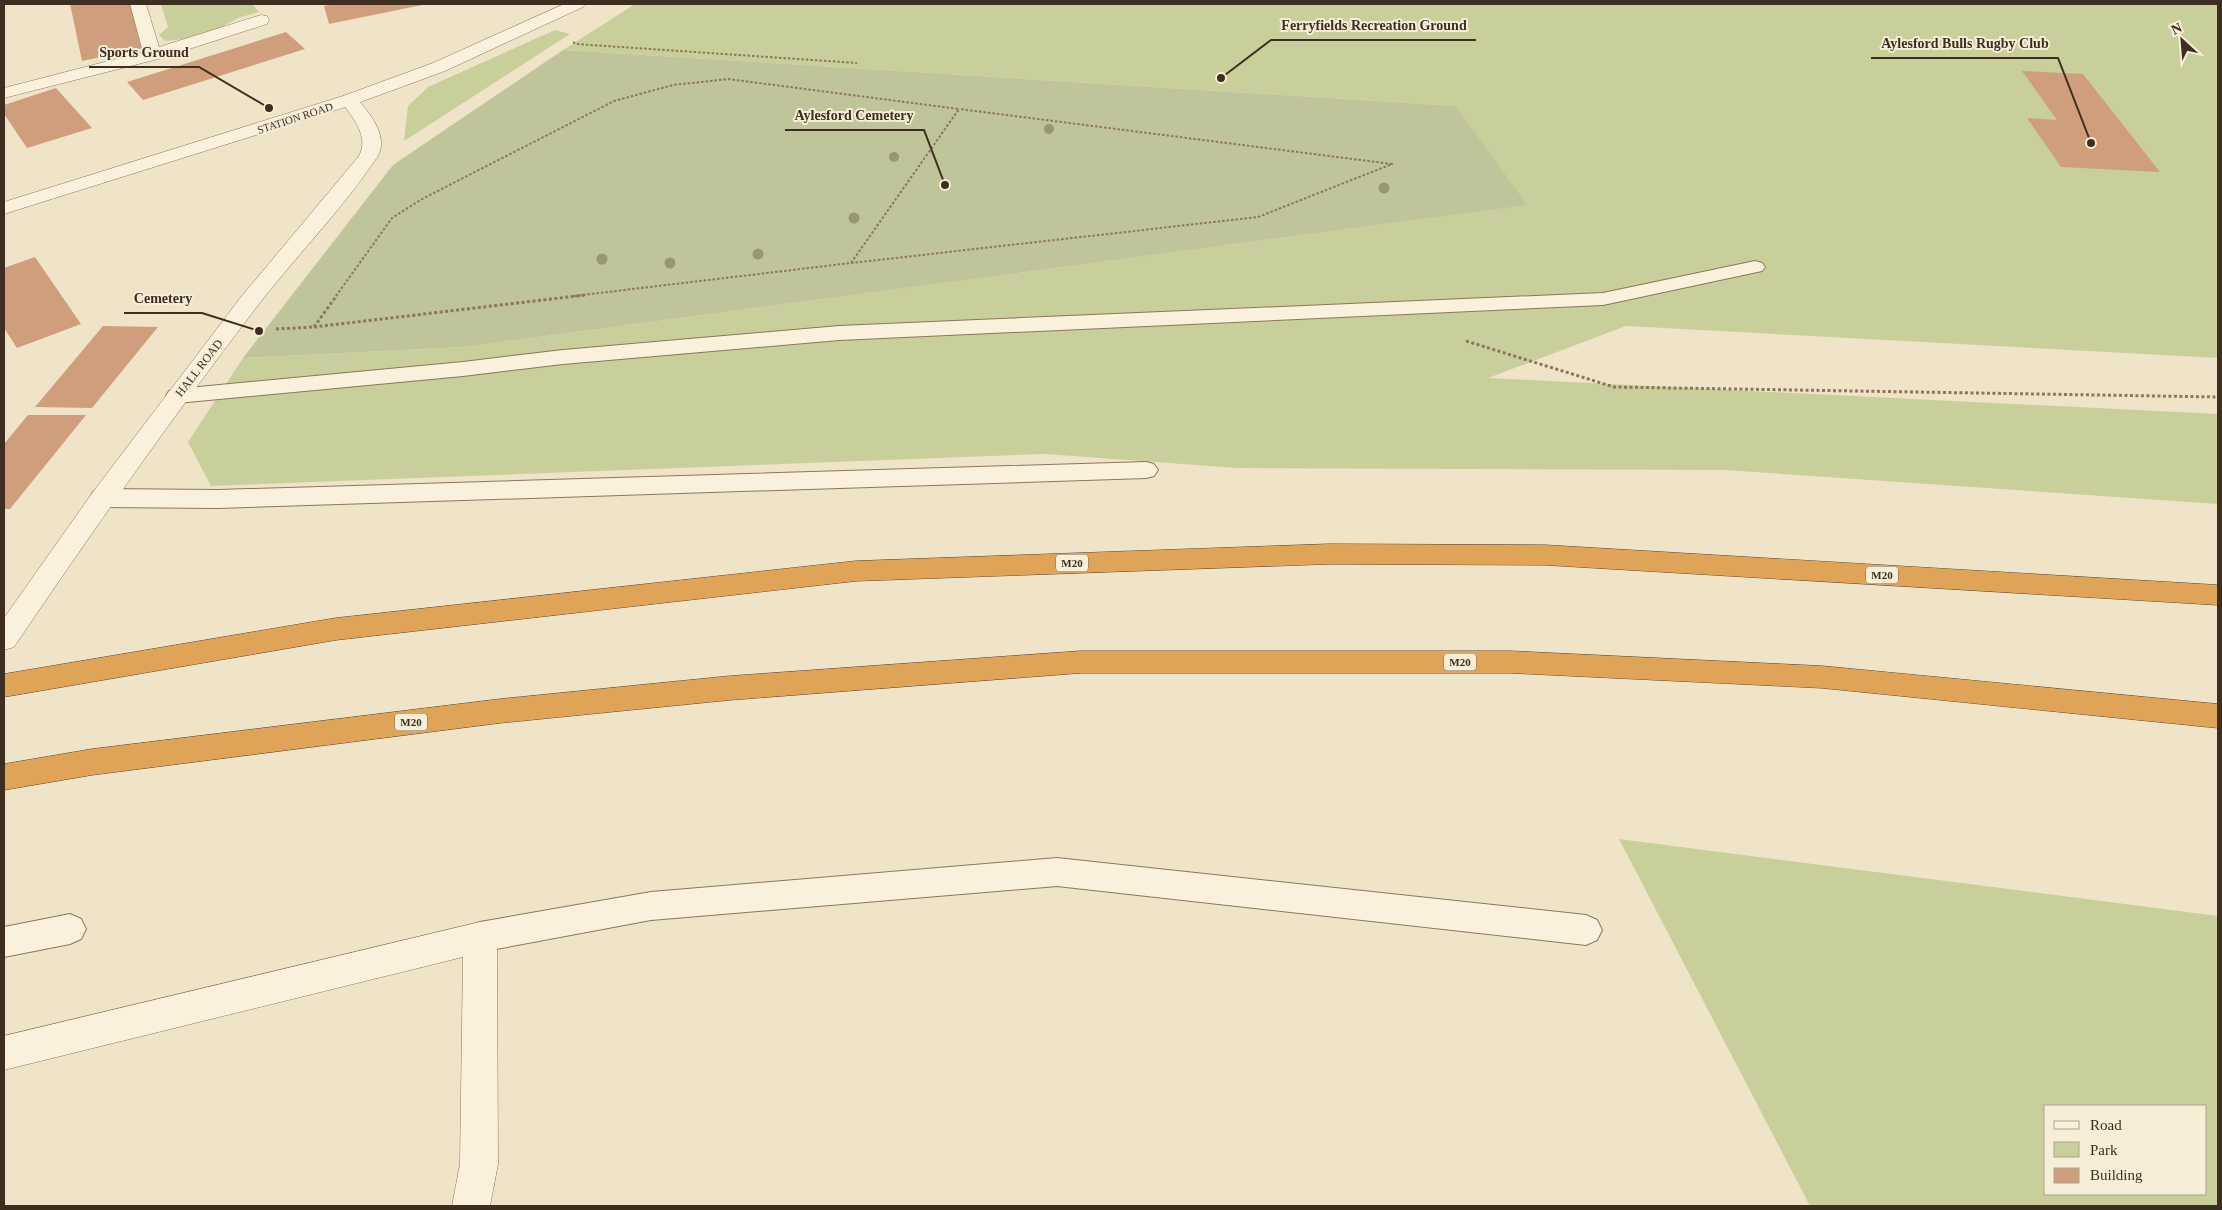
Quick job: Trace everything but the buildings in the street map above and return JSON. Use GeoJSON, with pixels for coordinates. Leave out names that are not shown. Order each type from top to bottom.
{"type":"FeatureCollection","features":[{"type":"Feature","properties":{"kind":"highway","name":"M20"},"geometry":{"type":"LineString","coordinates":[[4,686],[346,628],[856,571],[1330,554],[1545,555],[2218,595]]}},
{"type":"Feature","properties":{"kind":"highway","name":"M20"},"geometry":{"type":"LineString","coordinates":[[4,777],[92,762],[500,711],[720,689],[1081,662],[1510,662],[1822,677],[2218,717]]}},
{"type":"Feature","properties":{"kind":"street"},"geometry":{"type":"LineString","coordinates":[[138,4],[152,55]]}},
{"type":"Feature","properties":{"kind":"street","name":"STATION ROAD"},"geometry":{"type":"LineString","coordinates":[[4,208],[349,100],[439,67],[577,4]]}},
{"type":"Feature","properties":{"kind":"street"},"geometry":{"type":"LineString","coordinates":[[6,87],[152,55],[261,20]]}},
{"type":"Feature","properties":{"kind":"street","name":"HALL ROAD"},"geometry":{"type":"LineString","coordinates":[[4,639],[102,498],[177,396],[249,302],[363,164],[371,149],[370,139],[366,122],[349,100]]}},
{"type":"Feature","properties":{"kind":"street"},"geometry":{"type":"LineString","coordinates":[[4,1053],[480,937],[478,1164],[471,1206]]}},
{"type":"Feature","properties":{"kind":"lane"},"geometry":{"type":"LineString","coordinates":[[177,396],[463,369],[563,357],[839,333],[1603,300],[1755,267]]}},
{"type":"Feature","properties":{"kind":"lane"},"geometry":{"type":"LineString","coordinates":[[102,498],[238,498],[1146,470]]}},
{"type":"Feature","properties":{"kind":"lane"},"geometry":{"type":"LineString","coordinates":[[480,937],[651,906],[1057,872],[1586,930]]}},
{"type":"Feature","properties":{"kind":"lane"},"geometry":{"type":"LineString","coordinates":[[4,942],[70,929]]}},
{"type":"Feature","properties":{"kind":"path"},"geometry":{"type":"LineString","coordinates":[[570,40],[576,44],[858,63]]}},
{"type":"Feature","properties":{"kind":"path"},"geometry":{"type":"LineString","coordinates":[[728,79],[959,109],[1392,164],[1258,217],[314,327],[392,218],[422,199],[614,101],[673,85],[728,79]]}},
{"type":"Feature","properties":{"kind":"path"},"geometry":{"type":"LineString","coordinates":[[851,263],[959,109]]}},
{"type":"Feature","properties":{"kind":"path"},"geometry":{"type":"LineString","coordinates":[[1463,340],[1614,387],[2218,397]]}},
{"type":"Feature","properties":{"kind":"green space"},"geometry":{"type":"Polygon","coordinates":[[[161,4],[256,4],[253,5],[259,12],[238,18],[218,29],[186,39],[165,41],[159,35],[168,27],[161,4]]]}},
{"type":"Feature","properties":{"kind":"green space"},"geometry":{"type":"Polygon","coordinates":[[[635,4],[2218,4],[2218,358],[1626,326],[1488,378],[2218,414],[2218,504],[1725,470],[1237,468],[1045,454],[211,486],[188,442],[243,358],[463,347],[1526,205],[1456,106],[563,50],[635,4]]]}},
{"type":"Feature","properties":{"kind":"green space"},"geometry":{"type":"Polygon","coordinates":[[[555,30],[570,34],[404,141],[408,106],[428,87],[555,30]]]}},
{"type":"Feature","properties":{"kind":"green space"},"geometry":{"type":"Polygon","coordinates":[[[563,50],[1456,106],[1527,205],[463,347],[243,358],[393,165],[563,50]]]}},
{"type":"Feature","properties":{"kind":"green space"},"geometry":{"type":"Polygon","coordinates":[[[1619,839],[2218,916],[2218,1206],[1810,1206],[1619,839]]]}},
{"type":"Feature","properties":{"kind":"place","name":"Ferryfields Recreation Ground"},"geometry":{"type":"Point","coordinates":[1221,78]}},
{"type":"Feature","properties":{"kind":"place","name":"Sports Ground"},"geometry":{"type":"Point","coordinates":[269,108]}},
{"type":"Feature","properties":{"kind":"place","name":"Aylesford Bulls Rugby Club"},"geometry":{"type":"Point","coordinates":[2091,143]}},
{"type":"Feature","properties":{"kind":"place","name":"Aylesford Cemetery"},"geometry":{"type":"Point","coordinates":[945,185]}},
{"type":"Feature","properties":{"kind":"place","name":"Cemetery"},"geometry":{"type":"Point","coordinates":[259,331]}}]}
